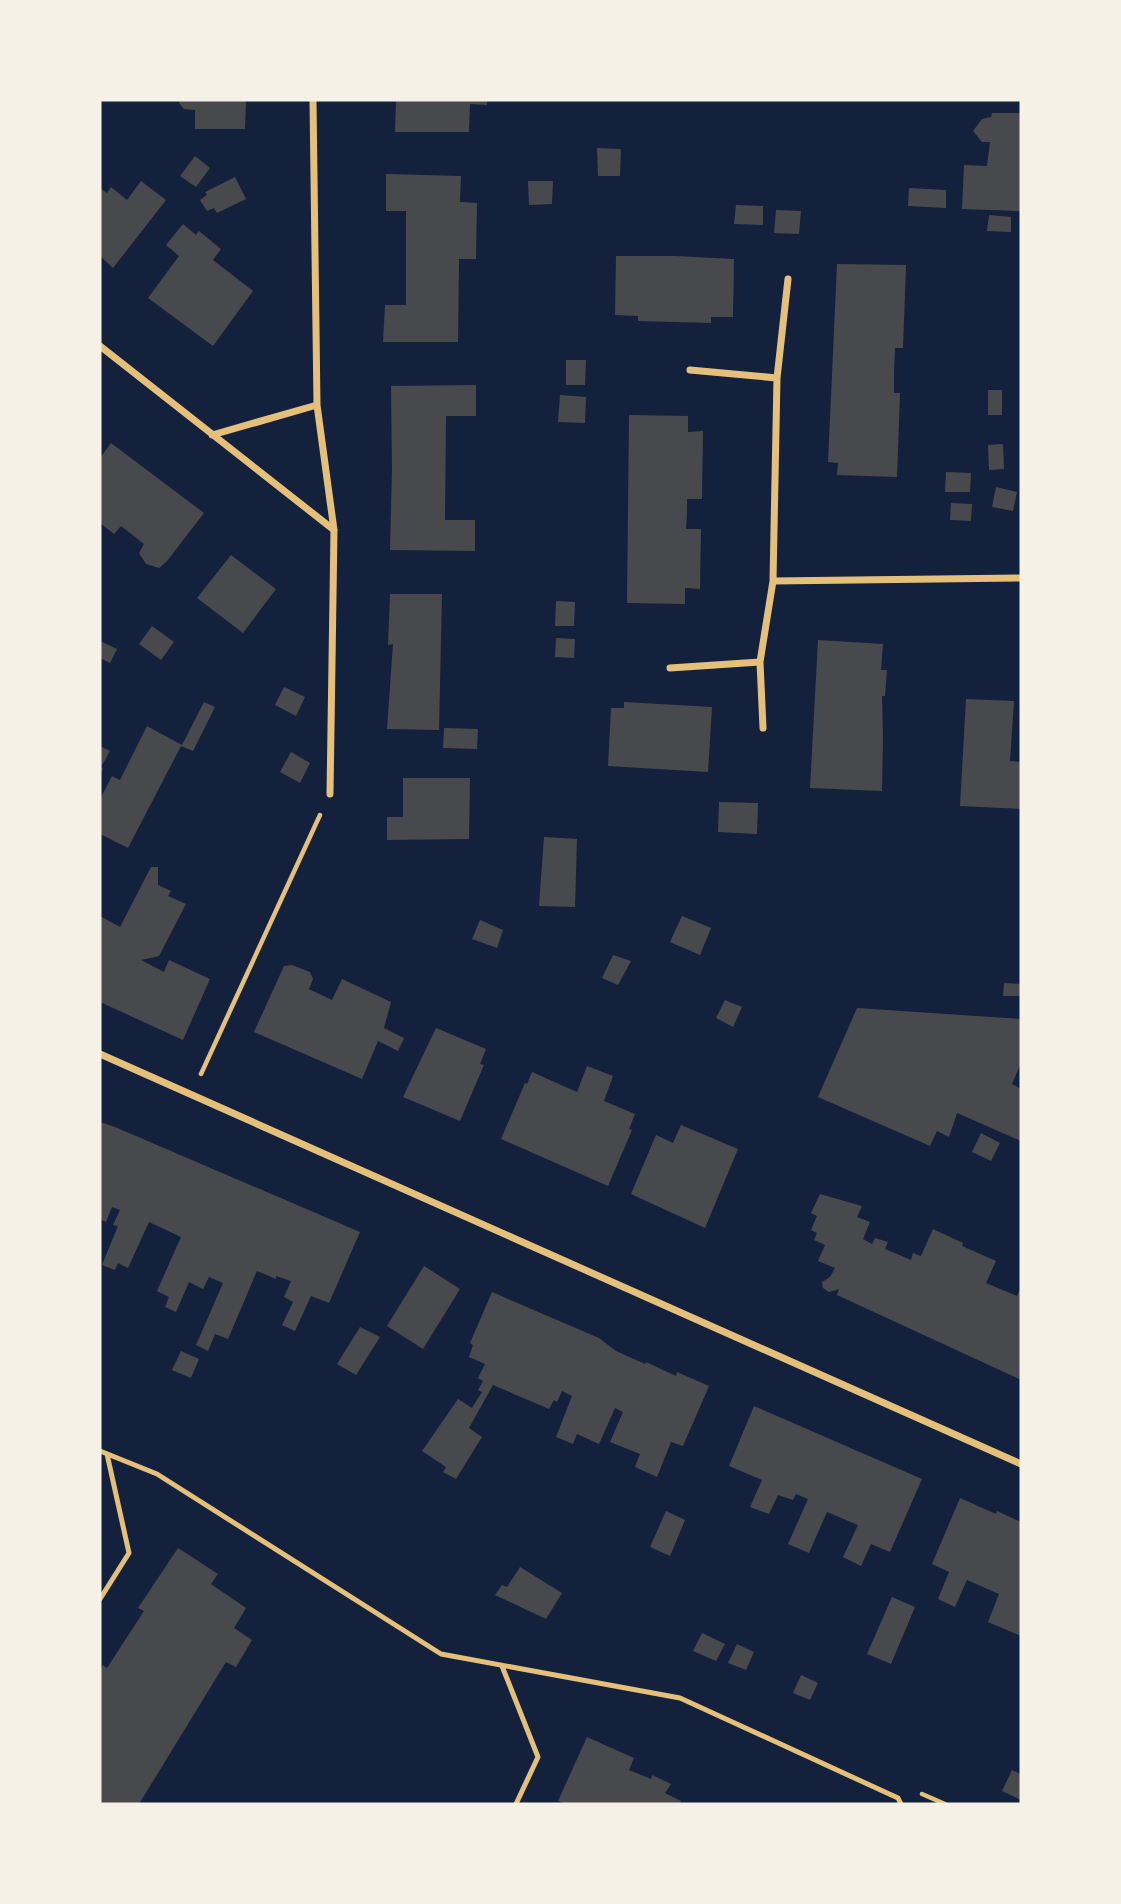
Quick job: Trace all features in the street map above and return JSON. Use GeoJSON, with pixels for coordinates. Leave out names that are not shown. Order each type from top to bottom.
{"type":"FeatureCollection","features":[{"type":"Feature","properties":{"kind":"street"},"geometry":{"type":"LineString","coordinates":[[313,100],[317,405],[334,530],[330,794]]}},
{"type":"Feature","properties":{"kind":"street"},"geometry":{"type":"LineString","coordinates":[[763,727],[760,662],[773,581],[777,378],[788,279]]}},
{"type":"Feature","properties":{"kind":"street"},"geometry":{"type":"LineString","coordinates":[[100,346],[334,530]]}},
{"type":"Feature","properties":{"kind":"street"},"geometry":{"type":"LineString","coordinates":[[690,370],[777,378]]}},
{"type":"Feature","properties":{"kind":"street"},"geometry":{"type":"LineString","coordinates":[[212,435],[317,405]]}},
{"type":"Feature","properties":{"kind":"street"},"geometry":{"type":"LineString","coordinates":[[773,581],[1021,578]]}},
{"type":"Feature","properties":{"kind":"street"},"geometry":{"type":"LineString","coordinates":[[670,668],[760,662]]}},
{"type":"Feature","properties":{"kind":"street"},"geometry":{"type":"LineString","coordinates":[[100,1054],[1021,1464]]}},
{"type":"Feature","properties":{"kind":"lane"},"geometry":{"type":"LineString","coordinates":[[100,1451],[157,1474],[441,1654],[680,1698],[898,1798],[901,1804]]}},
{"type":"Feature","properties":{"kind":"lane"},"geometry":{"type":"LineString","coordinates":[[100,1599],[129,1553],[107,1454]]}},
{"type":"Feature","properties":{"kind":"lane"},"geometry":{"type":"LineString","coordinates":[[502,1666],[538,1757],[516,1804]]}},
{"type":"Feature","properties":{"kind":"path"},"geometry":{"type":"LineString","coordinates":[[191,1094],[330,794]]}},
{"type":"Feature","properties":{"kind":"building"},"geometry":{"type":"Polygon","coordinates":[[[179,100],[246,100],[245,129],[195,129],[195,110],[184,109],[179,100]]]}},
{"type":"Feature","properties":{"kind":"building"},"geometry":{"type":"Polygon","coordinates":[[[396,100],[487,100],[487,105],[470,104],[469,132],[395,132],[396,100]]]}},
{"type":"Feature","properties":{"kind":"building"},"geometry":{"type":"Polygon","coordinates":[[[992,113],[1021,113],[1021,211],[962,209],[964,165],[987,166],[990,142],[982,142],[973,131],[982,119],[991,117],[992,113]]]}},
{"type":"Feature","properties":{"kind":"building"},"geometry":{"type":"Polygon","coordinates":[[[597,148],[621,149],[620,176],[598,176],[597,148]]]}},
{"type":"Feature","properties":{"kind":"building"},"geometry":{"type":"Polygon","coordinates":[[[195,156],[210,168],[196,187],[180,176],[195,156]]]}},
{"type":"Feature","properties":{"kind":"building"},"geometry":{"type":"Polygon","coordinates":[[[386,174],[461,176],[460,202],[477,203],[476,259],[459,259],[458,342],[383,342],[385,305],[406,305],[406,211],[386,211],[386,174]]]}},
{"type":"Feature","properties":{"kind":"building"},"geometry":{"type":"Polygon","coordinates":[[[235,177],[246,199],[217,213],[214,208],[207,211],[200,200],[207,195],[205,192],[235,177]]]}},
{"type":"Feature","properties":{"kind":"building"},"geometry":{"type":"Polygon","coordinates":[[[141,181],[166,200],[113,268],[100,256],[100,188],[107,193],[111,187],[127,200],[141,181]]]}},
{"type":"Feature","properties":{"kind":"building"},"geometry":{"type":"Polygon","coordinates":[[[528,181],[553,181],[552,204],[529,205],[528,181]]]}},
{"type":"Feature","properties":{"kind":"building"},"geometry":{"type":"Polygon","coordinates":[[[909,188],[946,190],[946,208],[908,206],[909,188]]]}},
{"type":"Feature","properties":{"kind":"building"},"geometry":{"type":"Polygon","coordinates":[[[736,205],[763,206],[763,225],[734,224],[736,205]]]}},
{"type":"Feature","properties":{"kind":"building"},"geometry":{"type":"Polygon","coordinates":[[[776,210],[801,211],[799,234],[774,233],[776,210]]]}},
{"type":"Feature","properties":{"kind":"building"},"geometry":{"type":"Polygon","coordinates":[[[989,215],[1011,217],[1011,232],[987,231],[989,215]]]}},
{"type":"Feature","properties":{"kind":"building"},"geometry":{"type":"Polygon","coordinates":[[[183,224],[196,235],[199,231],[221,249],[213,260],[253,291],[213,346],[148,298],[179,256],[166,245],[183,224]]]}},
{"type":"Feature","properties":{"kind":"building"},"geometry":{"type":"Polygon","coordinates":[[[616,256],[734,259],[733,317],[711,317],[711,323],[638,321],[638,316],[615,315],[616,256]]]}},
{"type":"Feature","properties":{"kind":"building"},"geometry":{"type":"Polygon","coordinates":[[[837,264],[906,265],[903,348],[895,348],[894,393],[900,393],[897,477],[837,475],[838,463],[828,462],[837,264]]]}},
{"type":"Feature","properties":{"kind":"building"},"geometry":{"type":"Polygon","coordinates":[[[566,360],[586,360],[585,385],[566,385],[566,360]]]}},
{"type":"Feature","properties":{"kind":"building"},"geometry":{"type":"Polygon","coordinates":[[[476,385],[476,416],[446,416],[445,520],[475,520],[475,551],[390,550],[391,386],[476,385]]]}},
{"type":"Feature","properties":{"kind":"building"},"geometry":{"type":"Polygon","coordinates":[[[988,390],[1002,390],[1002,415],[988,415],[988,390]]]}},
{"type":"Feature","properties":{"kind":"building"},"geometry":{"type":"Polygon","coordinates":[[[560,395],[586,397],[585,423],[558,422],[560,395]]]}},
{"type":"Feature","properties":{"kind":"building"},"geometry":{"type":"Polygon","coordinates":[[[629,415],[688,416],[688,432],[703,431],[702,499],[687,499],[686,529],[701,529],[700,589],[685,588],[685,604],[627,603],[629,415]]]}},
{"type":"Feature","properties":{"kind":"building"},"geometry":{"type":"Polygon","coordinates":[[[111,443],[204,513],[159,568],[146,564],[139,553],[144,544],[121,526],[114,534],[100,523],[100,458],[111,443]]]}},
{"type":"Feature","properties":{"kind":"building"},"geometry":{"type":"Polygon","coordinates":[[[1003,444],[1004,469],[989,470],[988,445],[1003,444]]]}},
{"type":"Feature","properties":{"kind":"building"},"geometry":{"type":"Polygon","coordinates":[[[946,472],[971,473],[970,492],[945,492],[946,472]]]}},
{"type":"Feature","properties":{"kind":"building"},"geometry":{"type":"Polygon","coordinates":[[[996,487],[1017,492],[1013,511],[992,507],[996,487]]]}},
{"type":"Feature","properties":{"kind":"building"},"geometry":{"type":"Polygon","coordinates":[[[951,503],[972,504],[971,521],[950,520],[951,503]]]}},
{"type":"Feature","properties":{"kind":"building"},"geometry":{"type":"Polygon","coordinates":[[[231,555],[276,589],[243,633],[197,598],[231,555]]]}},
{"type":"Feature","properties":{"kind":"building"},"geometry":{"type":"Polygon","coordinates":[[[390,594],[442,594],[439,730],[387,729],[393,644],[388,645],[390,594]]]}},
{"type":"Feature","properties":{"kind":"building"},"geometry":{"type":"Polygon","coordinates":[[[556,601],[575,602],[574,626],[555,626],[556,601]]]}},
{"type":"Feature","properties":{"kind":"building"},"geometry":{"type":"Polygon","coordinates":[[[152,626],[174,642],[161,660],[139,644],[152,626]]]}},
{"type":"Feature","properties":{"kind":"building"},"geometry":{"type":"Polygon","coordinates":[[[556,638],[575,639],[574,658],[555,657],[556,638]]]}},
{"type":"Feature","properties":{"kind":"building"},"geometry":{"type":"Polygon","coordinates":[[[818,640],[883,644],[881,670],[887,670],[885,696],[882,696],[882,791],[810,788],[818,640]]]}},
{"type":"Feature","properties":{"kind":"building"},"geometry":{"type":"Polygon","coordinates":[[[100,641],[117,649],[110,663],[100,658],[100,641]]]}},
{"type":"Feature","properties":{"kind":"building"},"geometry":{"type":"Polygon","coordinates":[[[284,687],[305,697],[296,716],[275,705],[284,687]]]}},
{"type":"Feature","properties":{"kind":"building"},"geometry":{"type":"Polygon","coordinates":[[[966,699],[1014,701],[1010,761],[1021,762],[1021,809],[960,806],[966,699]]]}},
{"type":"Feature","properties":{"kind":"building"},"geometry":{"type":"Polygon","coordinates":[[[204,702],[215,707],[193,751],[181,746],[128,848],[100,834],[100,799],[112,776],[120,780],[147,726],[182,745],[204,702]]]}},
{"type":"Feature","properties":{"kind":"building"},"geometry":{"type":"Polygon","coordinates":[[[624,702],[712,707],[708,772],[608,766],[611,708],[624,708],[624,702]]]}},
{"type":"Feature","properties":{"kind":"building"},"geometry":{"type":"Polygon","coordinates":[[[444,728],[478,729],[477,749],[443,748],[444,728]]]}},
{"type":"Feature","properties":{"kind":"building"},"geometry":{"type":"Polygon","coordinates":[[[100,746],[110,751],[101,767],[103,769],[100,776],[100,746]]]}},
{"type":"Feature","properties":{"kind":"building"},"geometry":{"type":"Polygon","coordinates":[[[291,752],[310,763],[300,783],[280,772],[291,752]]]}},
{"type":"Feature","properties":{"kind":"building"},"geometry":{"type":"Polygon","coordinates":[[[403,778],[470,778],[469,839],[387,840],[387,817],[403,817],[403,778]]]}},
{"type":"Feature","properties":{"kind":"building"},"geometry":{"type":"Polygon","coordinates":[[[719,802],[758,803],[757,834],[718,832],[719,802]]]}},
{"type":"Feature","properties":{"kind":"building"},"geometry":{"type":"Polygon","coordinates":[[[544,837],[577,839],[575,907],[539,906],[544,837]]]}},
{"type":"Feature","properties":{"kind":"building"},"geometry":{"type":"Polygon","coordinates":[[[151,867],[158,867],[158,885],[171,891],[168,896],[186,904],[159,956],[141,960],[164,972],[169,960],[210,979],[183,1040],[100,1002],[100,916],[120,927],[151,867]]]}},
{"type":"Feature","properties":{"kind":"building"},"geometry":{"type":"Polygon","coordinates":[[[682,916],[711,928],[700,955],[670,942],[682,916]]]}},
{"type":"Feature","properties":{"kind":"building"},"geometry":{"type":"Polygon","coordinates":[[[480,920],[503,930],[497,948],[472,939],[480,920]]]}},
{"type":"Feature","properties":{"kind":"building"},"geometry":{"type":"Polygon","coordinates":[[[613,955],[631,961],[618,985],[602,978],[613,955]]]}},
{"type":"Feature","properties":{"kind":"building"},"geometry":{"type":"Polygon","coordinates":[[[292,965],[310,972],[313,979],[309,989],[332,1000],[342,979],[391,1002],[384,1028],[404,1038],[398,1051],[378,1041],[362,1079],[254,1032],[284,966],[292,965]]]}},
{"type":"Feature","properties":{"kind":"building"},"geometry":{"type":"Polygon","coordinates":[[[1004,983],[1021,984],[1021,996],[1003,996],[1004,983]]]}},
{"type":"Feature","properties":{"kind":"building"},"geometry":{"type":"Polygon","coordinates":[[[725,1000],[742,1007],[733,1027],[716,1018],[725,1000]]]}},
{"type":"Feature","properties":{"kind":"building"},"geometry":{"type":"Polygon","coordinates":[[[857,1008],[1021,1019],[1021,1063],[1012,1084],[1021,1089],[1021,1141],[957,1113],[949,1137],[937,1131],[930,1146],[818,1097],[857,1008]]]}},
{"type":"Feature","properties":{"kind":"building"},"geometry":{"type":"Polygon","coordinates":[[[436,1028],[486,1049],[480,1064],[484,1065],[460,1121],[403,1097],[436,1028]]]}},
{"type":"Feature","properties":{"kind":"building"},"geometry":{"type":"Polygon","coordinates":[[[587,1066],[613,1076],[604,1101],[635,1114],[629,1129],[632,1130],[608,1186],[501,1139],[532,1072],[577,1092],[587,1066]]]}},
{"type":"Feature","properties":{"kind":"building"},"geometry":{"type":"Polygon","coordinates":[[[100,1122],[360,1232],[329,1303],[311,1296],[295,1331],[282,1325],[293,1302],[284,1297],[291,1281],[276,1276],[276,1279],[257,1271],[228,1339],[215,1334],[208,1351],[196,1345],[223,1283],[209,1277],[203,1289],[189,1282],[176,1312],[165,1307],[169,1297],[157,1291],[181,1237],[149,1222],[128,1268],[118,1263],[115,1270],[102,1265],[118,1226],[113,1225],[120,1210],[112,1207],[106,1222],[100,1219],[100,1122]]]}},
{"type":"Feature","properties":{"kind":"building"},"geometry":{"type":"Polygon","coordinates":[[[681,1125],[738,1149],[705,1228],[631,1194],[656,1135],[673,1143],[681,1125]]]}},
{"type":"Feature","properties":{"kind":"building"},"geometry":{"type":"Polygon","coordinates":[[[981,1133],[1000,1143],[991,1161],[972,1152],[981,1133]]]}},
{"type":"Feature","properties":{"kind":"building"},"geometry":{"type":"Polygon","coordinates":[[[820,1194],[862,1206],[857,1217],[870,1222],[863,1239],[872,1244],[875,1238],[888,1242],[885,1249],[911,1260],[913,1253],[921,1256],[933,1229],[996,1261],[986,1283],[1017,1296],[1021,1287],[1021,1380],[837,1295],[839,1289],[829,1292],[823,1288],[822,1282],[830,1277],[835,1268],[818,1261],[825,1245],[814,1240],[817,1233],[811,1230],[817,1216],[811,1213],[820,1194]]]}},
{"type":"Feature","properties":{"kind":"building"},"geometry":{"type":"Polygon","coordinates":[[[424,1266],[460,1289],[423,1349],[387,1326],[424,1266]]]}},
{"type":"Feature","properties":{"kind":"building"},"geometry":{"type":"Polygon","coordinates":[[[492,1292],[599,1338],[616,1351],[645,1364],[646,1362],[676,1376],[677,1372],[709,1386],[683,1446],[671,1442],[657,1477],[635,1467],[640,1454],[610,1442],[623,1412],[615,1408],[599,1444],[577,1434],[573,1444],[556,1437],[572,1396],[562,1391],[557,1402],[554,1400],[549,1409],[493,1385],[469,1428],[482,1437],[456,1479],[443,1472],[446,1467],[422,1451],[458,1399],[472,1408],[482,1392],[478,1390],[483,1381],[478,1378],[485,1364],[469,1357],[473,1345],[470,1343],[492,1292]]]}},
{"type":"Feature","properties":{"kind":"building"},"geometry":{"type":"Polygon","coordinates":[[[360,1327],[380,1337],[356,1375],[337,1364],[360,1327]]]}},
{"type":"Feature","properties":{"kind":"building"},"geometry":{"type":"Polygon","coordinates":[[[181,1351],[199,1359],[191,1378],[172,1370],[181,1351]]]}},
{"type":"Feature","properties":{"kind":"building"},"geometry":{"type":"Polygon","coordinates":[[[754,1406],[922,1479],[890,1552],[871,1544],[861,1566],[843,1557],[858,1525],[827,1512],[809,1553],[788,1544],[808,1499],[796,1494],[793,1500],[778,1495],[769,1514],[750,1507],[762,1480],[729,1466],[754,1406]]]}},
{"type":"Feature","properties":{"kind":"building"},"geometry":{"type":"Polygon","coordinates":[[[960,1498],[1021,1522],[1021,1636],[988,1622],[999,1594],[967,1580],[955,1607],[938,1599],[949,1572],[932,1564],[960,1498]]]}},
{"type":"Feature","properties":{"kind":"building"},"geometry":{"type":"Polygon","coordinates":[[[666,1511],[685,1520],[670,1556],[650,1547],[666,1511]]]}},
{"type":"Feature","properties":{"kind":"building"},"geometry":{"type":"Polygon","coordinates":[[[178,1548],[218,1574],[211,1584],[246,1608],[234,1628],[252,1640],[236,1667],[226,1662],[139,1804],[100,1804],[100,1669],[103,1665],[107,1668],[144,1611],[138,1608],[178,1548]]]}},
{"type":"Feature","properties":{"kind":"building"},"geometry":{"type":"Polygon","coordinates":[[[520,1567],[562,1593],[546,1619],[495,1595],[502,1585],[507,1587],[520,1567]]]}},
{"type":"Feature","properties":{"kind":"building"},"geometry":{"type":"Polygon","coordinates":[[[892,1597],[915,1607],[891,1664],[867,1654],[892,1597]]]}},
{"type":"Feature","properties":{"kind":"building"},"geometry":{"type":"Polygon","coordinates":[[[702,1633],[725,1644],[716,1661],[693,1651],[702,1633]]]}},
{"type":"Feature","properties":{"kind":"building"},"geometry":{"type":"Polygon","coordinates":[[[737,1644],[754,1652],[746,1670],[728,1663],[737,1644]]]}},
{"type":"Feature","properties":{"kind":"building"},"geometry":{"type":"Polygon","coordinates":[[[801,1675],[818,1683],[810,1700],[793,1693],[801,1675]]]}},
{"type":"Feature","properties":{"kind":"building"},"geometry":{"type":"Polygon","coordinates":[[[587,1737],[634,1758],[629,1770],[651,1779],[652,1775],[671,1784],[665,1793],[681,1801],[680,1804],[566,1804],[558,1801],[587,1737]]]}},
{"type":"Feature","properties":{"kind":"building"},"geometry":{"type":"Polygon","coordinates":[[[1012,1770],[1021,1774],[1021,1800],[1002,1791],[1012,1770]]]}}]}
